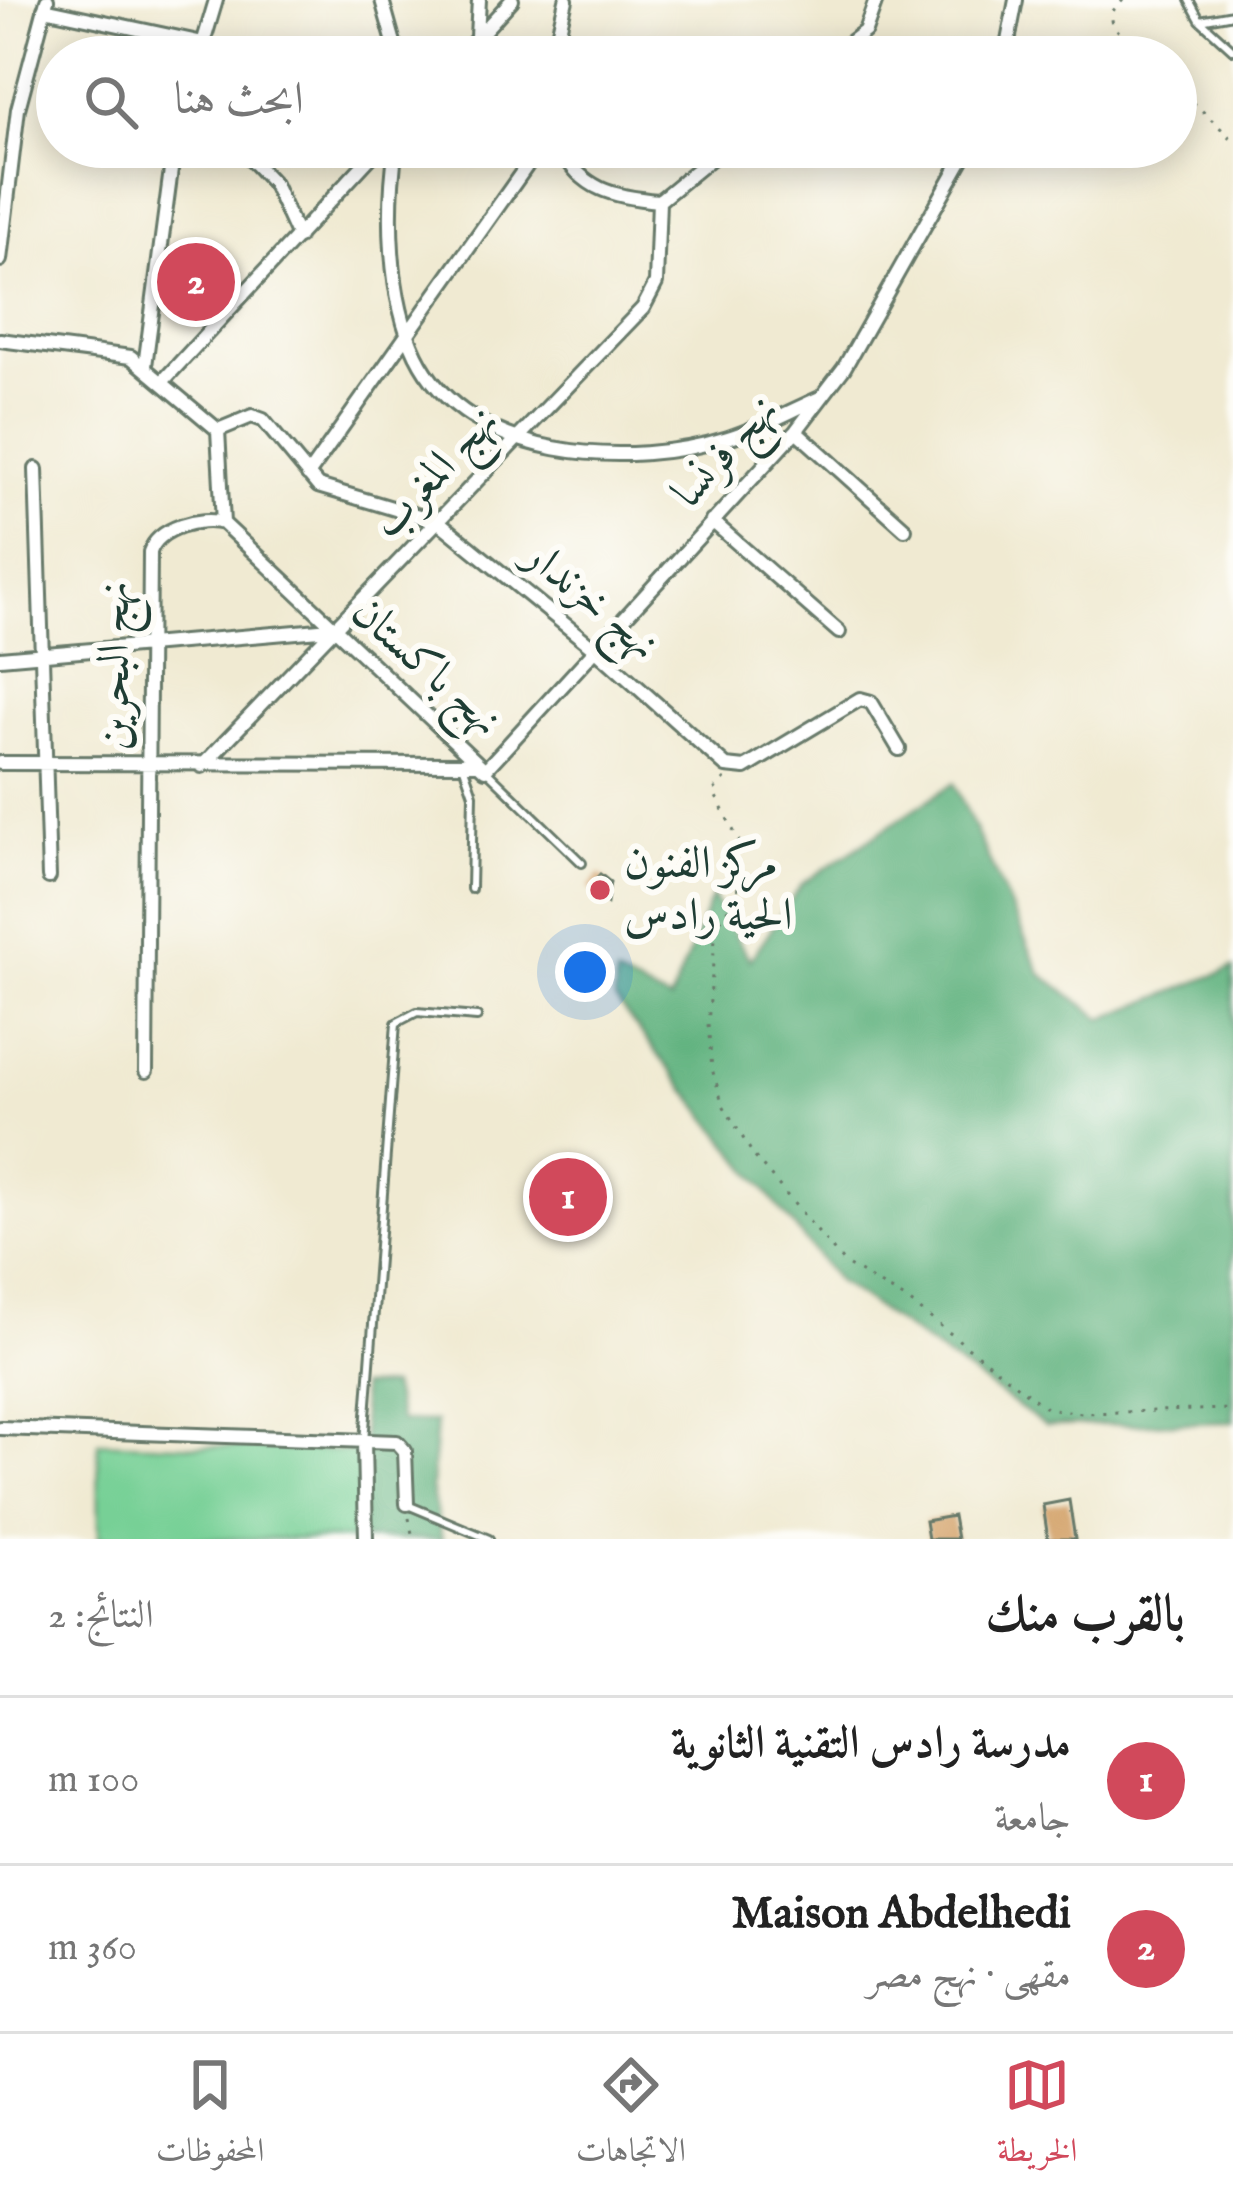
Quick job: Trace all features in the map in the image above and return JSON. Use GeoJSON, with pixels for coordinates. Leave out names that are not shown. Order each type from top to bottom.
{"type":"FeatureCollection","features":[{"type":"Feature","properties":{"kind":"street"},"geometry":{"type":"LineString","coordinates":[[205,36],[216,0]]}},
{"type":"Feature","properties":{"kind":"street"},"geometry":{"type":"LineString","coordinates":[[382,0],[392,36]]}},
{"type":"Feature","properties":{"kind":"street"},"geometry":{"type":"LineString","coordinates":[[477,36],[479,0]]}},
{"type":"Feature","properties":{"kind":"street"},"geometry":{"type":"LineString","coordinates":[[478,36],[512,0]]}},
{"type":"Feature","properties":{"kind":"street"},"geometry":{"type":"LineString","coordinates":[[558,36],[566,0]]}},
{"type":"Feature","properties":{"kind":"street"},"geometry":{"type":"LineString","coordinates":[[858,36],[865,31],[876,0]]}},
{"type":"Feature","properties":{"kind":"street"},"geometry":{"type":"LineString","coordinates":[[1009,36],[1016,0]]}},
{"type":"Feature","properties":{"kind":"street"},"geometry":{"type":"LineString","coordinates":[[37,36],[45,5],[152,36]]}},
{"type":"Feature","properties":{"kind":"street"},"geometry":{"type":"LineString","coordinates":[[0,260],[17,109],[36,38]]}},
{"type":"Feature","properties":{"kind":"street"},"geometry":{"type":"LineString","coordinates":[[0,108],[17,109]]}},
{"type":"Feature","properties":{"kind":"street"},"geometry":{"type":"LineString","coordinates":[[145,366],[171,168]]}},
{"type":"Feature","properties":{"kind":"street"},"geometry":{"type":"LineString","coordinates":[[259,168],[274,184],[298,237]]}},
{"type":"Feature","properties":{"kind":"street"},"geometry":{"type":"LineString","coordinates":[[163,381],[361,168]]}},
{"type":"Feature","properties":{"kind":"street"},"geometry":{"type":"LineString","coordinates":[[396,168],[394,236],[416,354],[445,392],[518,439],[586,452],[686,448],[730,438],[823,397]]}},
{"type":"Feature","properties":{"kind":"street"},"geometry":{"type":"LineString","coordinates":[[308,475],[525,168]]}},
{"type":"Feature","properties":{"kind":"street"},"geometry":{"type":"LineString","coordinates":[[576,168],[589,186],[614,196],[659,201],[699,168]]}},
{"type":"Feature","properties":{"kind":"street","name":"نهج فرنسا"},"geometry":{"type":"LineString","coordinates":[[476,766],[595,649],[796,431],[823,397],[957,168]]}},
{"type":"Feature","properties":{"kind":"street","name":"نهج المغرب"},"geometry":{"type":"LineString","coordinates":[[202,766],[651,298],[659,201]]}},
{"type":"Feature","properties":{"kind":"street"},"geometry":{"type":"LineString","coordinates":[[0,340],[120,354],[145,366],[218,430],[223,523]]}},
{"type":"Feature","properties":{"kind":"street","name":"نهج خزندار"},"geometry":{"type":"LineString","coordinates":[[218,430],[252,416],[263,420],[308,475],[329,492],[439,522],[735,770]]}},
{"type":"Feature","properties":{"kind":"street"},"geometry":{"type":"LineString","coordinates":[[796,431],[905,529]]}},
{"type":"Feature","properties":{"kind":"street"},"geometry":{"type":"LineString","coordinates":[[36,469],[49,877]]}},
{"type":"Feature","properties":{"kind":"street","name":"نهج البحرين"},"geometry":{"type":"LineString","coordinates":[[146,1071],[152,544],[190,523],[207,519],[223,523]]}},
{"type":"Feature","properties":{"kind":"street"},"geometry":{"type":"LineString","coordinates":[[712,520],[839,632]]}},
{"type":"Feature","properties":{"kind":"street","name":"نهج باكستان"},"geometry":{"type":"LineString","coordinates":[[223,523],[476,766]]}},
{"type":"Feature","properties":{"kind":"street"},"geometry":{"type":"LineString","coordinates":[[0,658],[333,631]]}},
{"type":"Feature","properties":{"kind":"street"},"geometry":{"type":"LineString","coordinates":[[735,770],[860,699],[871,703],[899,748]]}},
{"type":"Feature","properties":{"kind":"street"},"geometry":{"type":"LineString","coordinates":[[0,763],[476,766]]}},
{"type":"Feature","properties":{"kind":"street"},"geometry":{"type":"LineString","coordinates":[[0,1428],[402,1445],[407,1504]]}},
{"type":"Feature","properties":{"kind":"street"},"geometry":{"type":"LineString","coordinates":[[364,1442],[365,1539]]}},
{"type":"Feature","properties":{"kind":"lane"},"geometry":{"type":"LineString","coordinates":[[1189,0],[1200,20],[1233,50]]}},
{"type":"Feature","properties":{"kind":"lane"},"geometry":{"type":"LineString","coordinates":[[1200,20],[1233,14]]}},
{"type":"Feature","properties":{"kind":"lane"},"geometry":{"type":"LineString","coordinates":[[471,889],[476,766]]}},
{"type":"Feature","properties":{"kind":"lane","name":"نهج باكستان"},"geometry":{"type":"LineString","coordinates":[[476,766],[582,863]]}},
{"type":"Feature","properties":{"kind":"lane"},"geometry":{"type":"LineString","coordinates":[[364,1442],[396,1023],[417,1012],[477,1017]]}},
{"type":"Feature","properties":{"kind":"lane"},"geometry":{"type":"LineString","coordinates":[[407,1504],[489,1539]]}},
{"type":"Feature","properties":{"kind":"path"},"geometry":{"type":"LineString","coordinates":[[1123,0],[1112,13],[1113,26],[1124,36]]}},
{"type":"Feature","properties":{"kind":"path"},"geometry":{"type":"LineString","coordinates":[[1197,106],[1233,140]]}},
{"type":"Feature","properties":{"kind":"path"},"geometry":{"type":"LineString","coordinates":[[735,770],[713,790],[741,845],[737,896],[716,926],[708,1024],[712,1069],[723,1105],[754,1156],[844,1264],[910,1302],[1046,1408],[1233,1409]]}},
{"type":"Feature","properties":{"kind":"path"},"geometry":{"type":"LineString","coordinates":[[407,1504],[413,1539]]}},
{"type":"Feature","properties":{"kind":"green space"},"geometry":{"type":"Polygon","coordinates":[[[954,783],[1041,974],[1103,1019],[1233,968],[1233,1422],[1046,1426],[837,1281],[615,1000],[616,976],[670,1001],[712,896],[750,960],[802,884],[954,783]]]}},
{"type":"Feature","properties":{"kind":"green space"},"geometry":{"type":"Polygon","coordinates":[[[391,1386],[400,1421],[436,1422],[431,1488],[442,1539],[357,1539],[364,1452],[360,1387],[391,1386]]]}},
{"type":"Feature","properties":{"kind":"green space"},"geometry":{"type":"Polygon","coordinates":[[[98,1442],[364,1452],[357,1539],[99,1539],[98,1442]]]}},
{"type":"Feature","properties":{"kind":"building","name":"مركز الفنون الحية رادس"},"geometry":{"type":"Polygon","coordinates":[[[600,874],[610,882],[607,903],[588,887],[600,874]]]}},
{"type":"Feature","properties":{"kind":"building"},"geometry":{"type":"Polygon","coordinates":[[[1069,1500],[1075,1539],[1048,1539],[1043,1505],[1069,1500]]]}},
{"type":"Feature","properties":{"kind":"building"},"geometry":{"type":"Polygon","coordinates":[[[953,1516],[957,1539],[928,1539],[925,1521],[953,1516]]]}},
{"type":"Feature","properties":{"kind":"place","name":"Maison Abdelhedi"},"geometry":{"type":"Point","coordinates":[196,282]}},
{"type":"Feature","properties":{"kind":"place","name":"مركز الفنون الحية رادس"},"geometry":{"type":"Point","coordinates":[600,890]}},
{"type":"Feature","properties":{"kind":"place","name":"مدرسة رادس التقنية الثانوية"},"geometry":{"type":"Point","coordinates":[568,1197]}}]}
